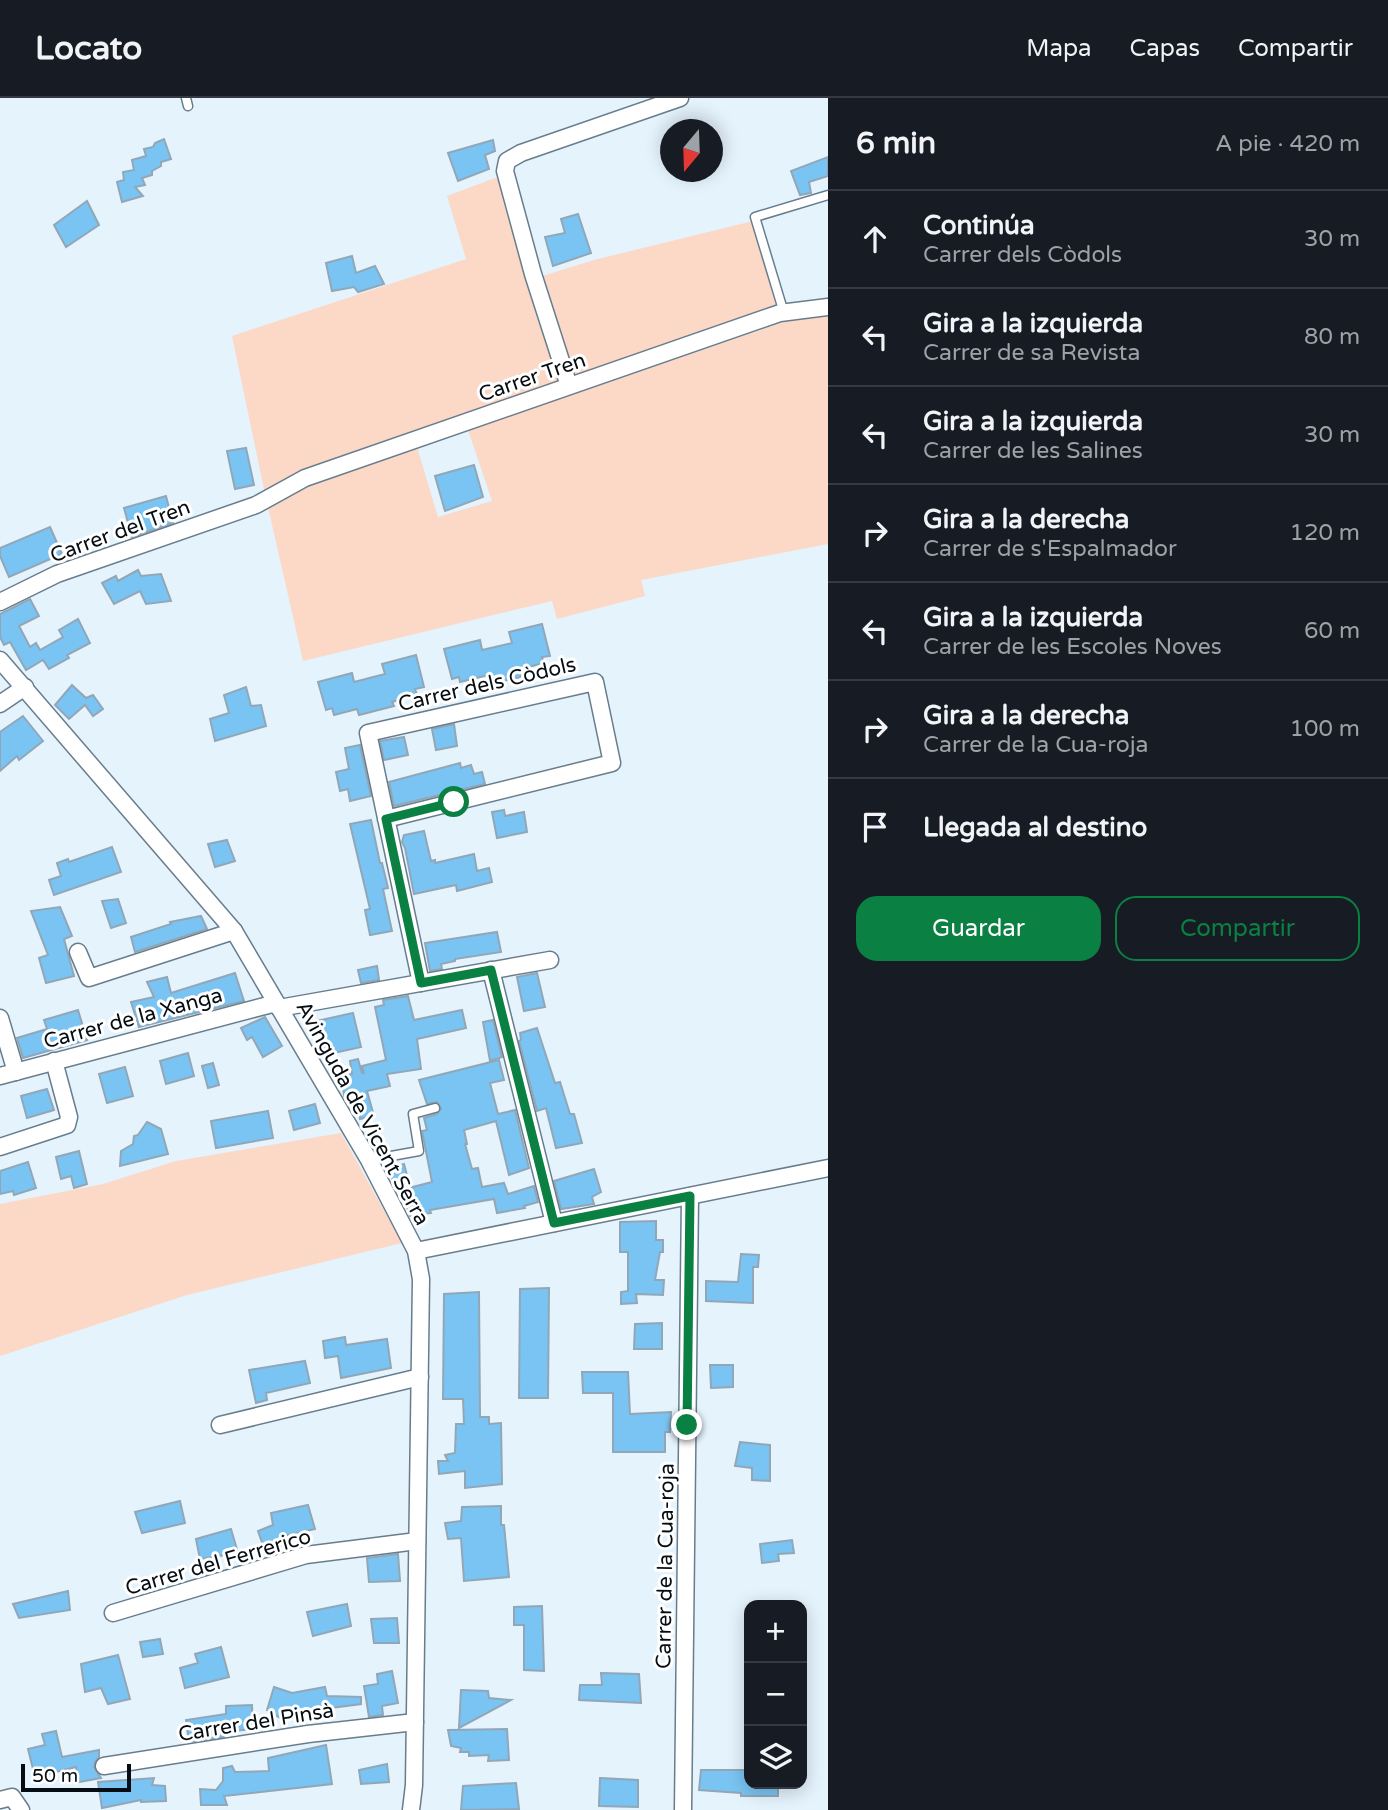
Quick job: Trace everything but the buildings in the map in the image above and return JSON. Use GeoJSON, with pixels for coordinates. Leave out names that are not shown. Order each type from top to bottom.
{"type":"FeatureCollection","features":[{"type":"Feature","properties":{"kind":"street"},"geometry":{"type":"LineString","coordinates":[[569,386],[533,275],[505,171],[507,161],[521,153],[680,98]]}},
{"type":"Feature","properties":{"kind":"street","name":"Carrer Tren"},"geometry":{"type":"LineString","coordinates":[[256,505],[305,478],[569,386],[784,313],[828,307]]}},
{"type":"Feature","properties":{"kind":"street","name":"Carrer del Tren"},"geometry":{"type":"LineString","coordinates":[[0,601],[57,574],[256,505]]}},
{"type":"Feature","properties":{"kind":"street","name":"Avinguda de Vicent Serra"},"geometry":{"type":"LineString","coordinates":[[0,660],[234,931],[369,1160],[416,1251],[421,1279],[415,1721],[411,1810]]}},
{"type":"Feature","properties":{"kind":"street","name":"Carrer dels Còdols"},"geometry":{"type":"LineString","coordinates":[[595,682],[612,763],[386,819],[368,733],[595,682]]}},
{"type":"Feature","properties":{"kind":"street"},"geometry":{"type":"LineString","coordinates":[[0,704],[25,687]]}},
{"type":"Feature","properties":{"kind":"street"},"geometry":{"type":"LineString","coordinates":[[386,819],[421,983]]}},
{"type":"Feature","properties":{"kind":"street"},"geometry":{"type":"LineString","coordinates":[[78,952],[89,978],[234,931]]}},
{"type":"Feature","properties":{"kind":"street","name":"Carrer de la Xanga"},"geometry":{"type":"LineString","coordinates":[[8,1074],[54,1060],[278,1006],[550,960]]}},
{"type":"Feature","properties":{"kind":"street"},"geometry":{"type":"LineString","coordinates":[[491,970],[554,1223]]}},
{"type":"Feature","properties":{"kind":"street"},"geometry":{"type":"LineString","coordinates":[[0,1017],[8,1074]]}},
{"type":"Feature","properties":{"kind":"street"},"geometry":{"type":"LineString","coordinates":[[0,1147],[67,1125],[69,1116],[54,1060]]}},
{"type":"Feature","properties":{"kind":"street"},"geometry":{"type":"LineString","coordinates":[[416,1251],[828,1168]]}},
{"type":"Feature","properties":{"kind":"street","name":"Carrer de la Cua-roja"},"geometry":{"type":"LineString","coordinates":[[683,1810],[690,1196]]}},
{"type":"Feature","properties":{"kind":"street"},"geometry":{"type":"LineString","coordinates":[[220,1425],[419,1377]]}},
{"type":"Feature","properties":{"kind":"street","name":"Carrer del Ferrerico"},"geometry":{"type":"LineString","coordinates":[[113,1614],[306,1555],[418,1541]]}},
{"type":"Feature","properties":{"kind":"street","name":"Carrer del Pinsà"},"geometry":{"type":"LineString","coordinates":[[104,1766],[308,1734],[415,1721]]}},
{"type":"Feature","properties":{"kind":"street"},"geometry":{"type":"LineString","coordinates":[[0,1800],[12,1797],[21,1810]]}},
{"type":"Feature","properties":{"kind":"lane"},"geometry":{"type":"LineString","coordinates":[[784,313],[755,217],[828,195]]}},
{"type":"Feature","properties":{"kind":"lane"},"geometry":{"type":"LineString","coordinates":[[369,1160],[419,1151],[413,1114],[435,1108]]}},
{"type":"Feature","properties":{"kind":"shaded area"},"geometry":{"type":"Polygon","coordinates":[[[495,178],[503,179],[560,380],[549,387],[265,494],[232,336],[466,259],[447,196],[495,178]]]}},
{"type":"Feature","properties":{"kind":"shaded area"},"geometry":{"type":"Polygon","coordinates":[[[753,221],[775,308],[573,378],[539,277],[594,260],[753,221]]]}},
{"type":"Feature","properties":{"kind":"shaded area"},"geometry":{"type":"Polygon","coordinates":[[[828,313],[828,544],[641,580],[645,596],[557,619],[552,601],[303,661],[268,507],[318,482],[417,447],[438,517],[492,501],[468,430],[804,315],[828,313]]]}},
{"type":"Feature","properties":{"kind":"shaded area"},"geometry":{"type":"Polygon","coordinates":[[[341,1133],[402,1243],[187,1295],[0,1356],[0,1204],[103,1184],[176,1161],[341,1133]]]}},
{"type":"Feature","properties":{"kind":"route"},"geometry":{"type":"LineString","coordinates":[[454,802],[386,819],[421,983],[491,970],[554,1223],[690,1196],[687,1425]]}}]}
